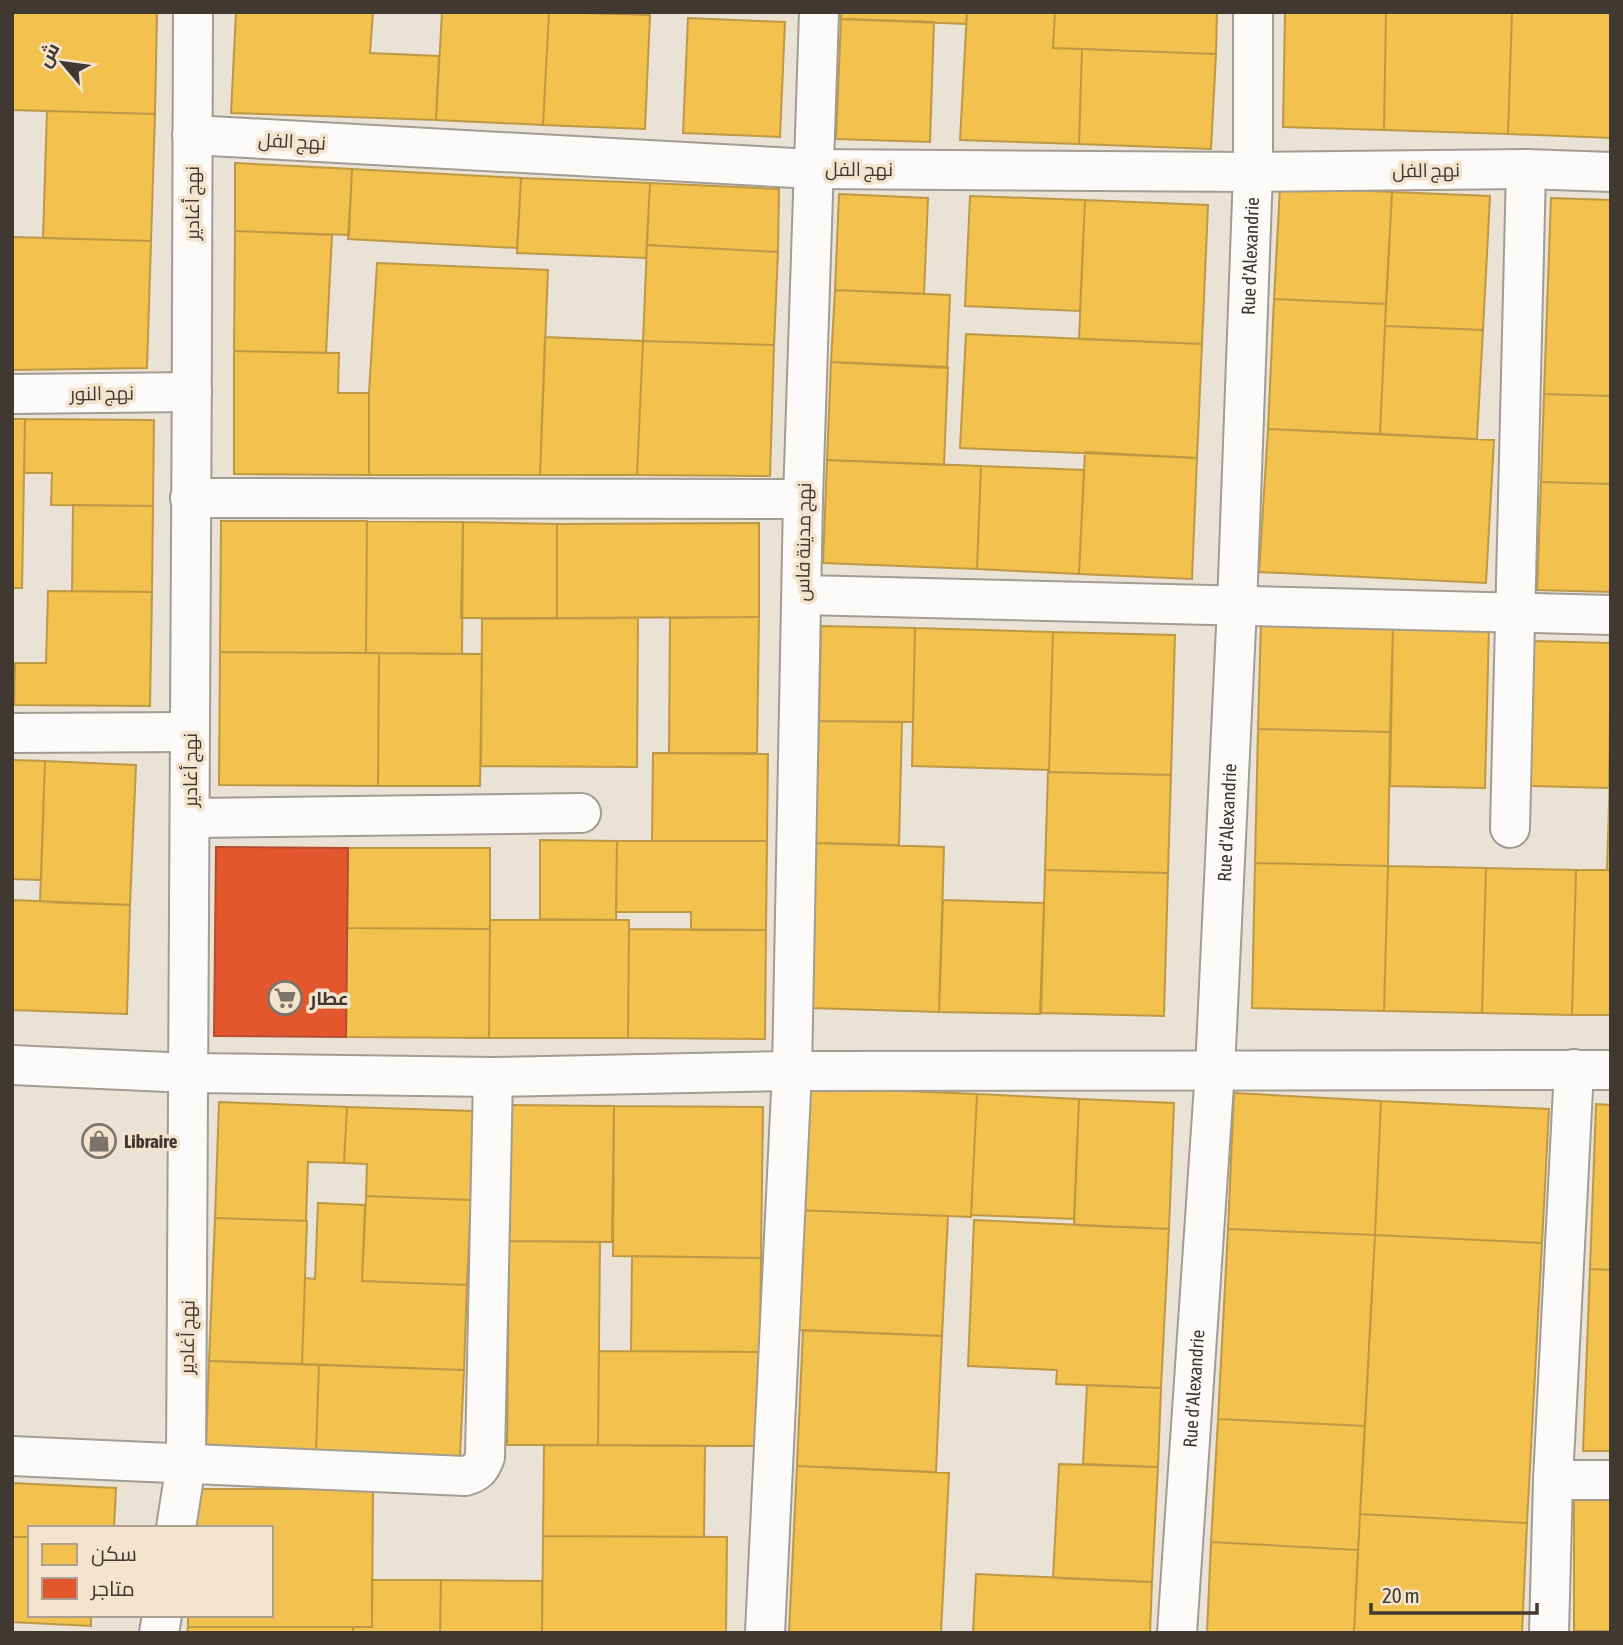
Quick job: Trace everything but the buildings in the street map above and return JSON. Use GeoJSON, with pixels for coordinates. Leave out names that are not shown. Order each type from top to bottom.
{"type":"FeatureCollection","features":[{"type":"Feature","properties":{"kind":"street","name":"نهج أغادير"},"geometry":{"type":"LineString","coordinates":[[176,1526],[186,1464],[190,1073],[193,12]]}},
{"type":"Feature","properties":{"kind":"street","name":"نهج مدينة فاس"},"geometry":{"type":"LineString","coordinates":[[765,1633],[792,1071],[803,499],[819,12]]}},
{"type":"Feature","properties":{"kind":"street","name":"Rue d'Alexandrie"},"geometry":{"type":"LineString","coordinates":[[1177,1633],[1215,1070],[1254,173],[1254,12]]}},
{"type":"Feature","properties":{"kind":"street","name":"نهج الفل"},"geometry":{"type":"LineString","coordinates":[[192,135],[813,169],[1254,173],[1526,169],[1611,172]]}},
{"type":"Feature","properties":{"kind":"street"},"geometry":{"type":"LineString","coordinates":[[1510,828],[1526,169]]}},
{"type":"Feature","properties":{"kind":"street","name":"نهج النور"},"geometry":{"type":"LineString","coordinates":[[12,394],[192,392]]}},
{"type":"Feature","properties":{"kind":"street"},"geometry":{"type":"LineString","coordinates":[[190,498],[803,499]]}},
{"type":"Feature","properties":{"kind":"street"},"geometry":{"type":"LineString","coordinates":[[803,595],[1611,615]]}},
{"type":"Feature","properties":{"kind":"street"},"geometry":{"type":"LineString","coordinates":[[12,733],[189,732]]}},
{"type":"Feature","properties":{"kind":"street"},"geometry":{"type":"LineString","coordinates":[[190,818],[580,813]]}},
{"type":"Feature","properties":{"kind":"street"},"geometry":{"type":"LineString","coordinates":[[12,1065],[190,1073],[493,1077],[792,1071],[1592,1070],[1553,1480],[1549,1633]]}},
{"type":"Feature","properties":{"kind":"street"},"geometry":{"type":"LineString","coordinates":[[12,1456],[466,1476],[474,1473],[485,1457],[493,1077]]}},
{"type":"Feature","properties":{"kind":"street"},"geometry":{"type":"LineString","coordinates":[[1553,1480],[1611,1480]]}},
{"type":"Feature","properties":{"kind":"place","name":"عطار"},"geometry":{"type":"Point","coordinates":[285,998]}},
{"type":"Feature","properties":{"kind":"place","name":"Libraire"},"geometry":{"type":"Point","coordinates":[99,1141]}}]}
